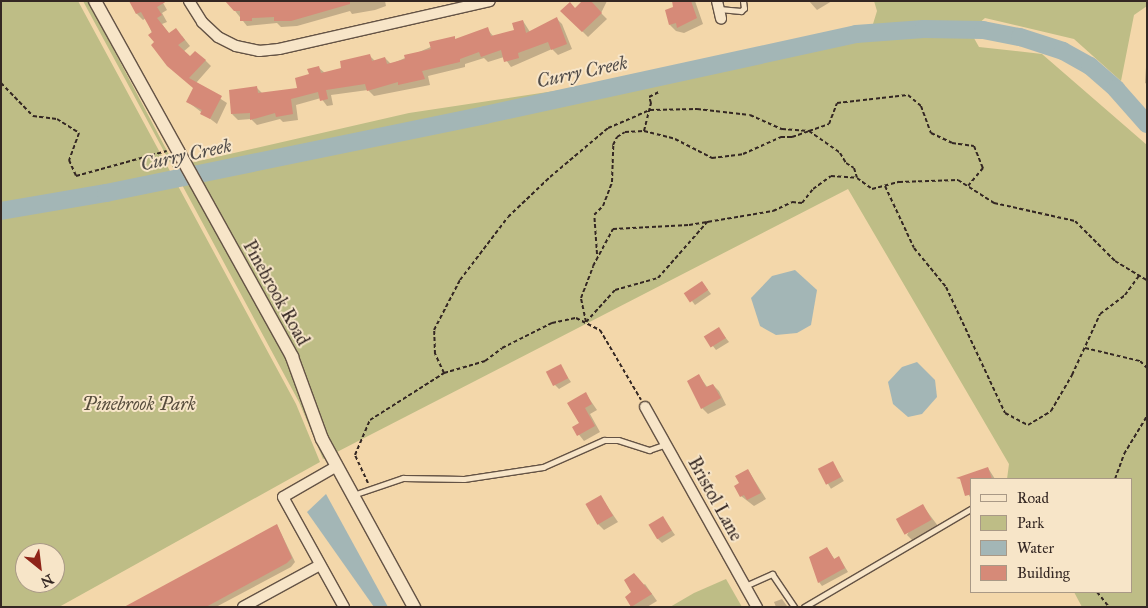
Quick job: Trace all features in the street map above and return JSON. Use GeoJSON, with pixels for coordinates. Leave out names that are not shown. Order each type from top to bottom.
{"type":"FeatureCollection","features":[{"type":"Feature","properties":{"kind":"street","name":"Pinebrook Road"},"geometry":{"type":"LineString","coordinates":[[95,1],[296,366],[317,427],[414,607]]}},
{"type":"Feature","properties":{"kind":"street"},"geometry":{"type":"LineString","coordinates":[[189,1],[202,22],[218,37],[236,46],[259,50],[279,49],[490,1]]}},
{"type":"Feature","properties":{"kind":"street","name":"Bristol Lane"},"geometry":{"type":"LineString","coordinates":[[645,407],[757,607]]}},
{"type":"Feature","properties":{"kind":"street"},"geometry":{"type":"LineString","coordinates":[[337,466],[283,497],[344,607]]}},
{"type":"Feature","properties":{"kind":"street"},"geometry":{"type":"LineString","coordinates":[[243,607],[320,565]]}},
{"type":"Feature","properties":{"kind":"lane"},"geometry":{"type":"LineString","coordinates":[[719,10],[740,12],[744,8],[743,1]]}},
{"type":"Feature","properties":{"kind":"lane"},"geometry":{"type":"LineString","coordinates":[[353,495],[403,478],[458,479],[543,467],[604,440],[618,440],[649,450],[666,444]]}},
{"type":"Feature","properties":{"kind":"lane"},"geometry":{"type":"LineString","coordinates":[[804,607],[970,509]]}},
{"type":"Feature","properties":{"kind":"lane"},"geometry":{"type":"LineString","coordinates":[[745,586],[772,574],[794,607]]}},
{"type":"Feature","properties":{"kind":"path"},"geometry":{"type":"LineString","coordinates":[[1,83],[33,116],[57,118],[79,133],[69,160],[76,176],[177,150]]}},
{"type":"Feature","properties":{"kind":"path"},"geometry":{"type":"LineString","coordinates":[[644,131],[650,110],[649,97],[659,92]]}},
{"type":"Feature","properties":{"kind":"path"},"geometry":{"type":"LineString","coordinates":[[597,256],[598,238],[592,224],[612,182],[613,146],[621,134],[644,131],[675,139],[712,158],[743,154],[781,137],[808,132],[828,124],[837,103],[908,95],[921,106],[931,132],[952,143],[974,146],[984,168],[968,186]]}},
{"type":"Feature","properties":{"kind":"path"},"geometry":{"type":"LineString","coordinates":[[444,373],[435,354],[434,330],[460,280],[508,217],[608,128],[650,110],[697,109],[750,115],[782,129],[808,132],[840,153],[846,163],[854,168],[858,178],[872,189],[885,186],[958,180],[994,203],[1075,221],[1115,262],[1147,280]]}},
{"type":"Feature","properties":{"kind":"path"},"geometry":{"type":"LineString","coordinates":[[586,322],[581,298],[597,256],[613,229],[708,221],[774,211],[792,202],[802,203],[813,189],[832,176],[858,178]]}},
{"type":"Feature","properties":{"kind":"path"},"geometry":{"type":"LineString","coordinates":[[885,186],[914,248],[946,287],[1005,413],[1028,425],[1051,411],[1085,348],[1100,314],[1125,295],[1140,276]]}},
{"type":"Feature","properties":{"kind":"path"},"geometry":{"type":"LineString","coordinates":[[586,322],[615,290],[658,278],[708,221]]}},
{"type":"Feature","properties":{"kind":"path"},"geometry":{"type":"LineString","coordinates":[[370,488],[355,455],[370,420],[444,373],[485,361],[502,348],[552,324],[576,318],[600,330],[645,407]]}},
{"type":"Feature","properties":{"kind":"path"},"geometry":{"type":"LineString","coordinates":[[1085,348],[1140,361],[1147,368]]}},
{"type":"Feature","properties":{"kind":"path"},"geometry":{"type":"LineString","coordinates":[[1115,478],[1124,454],[1147,416]]}},
{"type":"Feature","properties":{"kind":"path"},"geometry":{"type":"LineString","coordinates":[[1098,593],[1109,607]]}},
{"type":"Feature","properties":{"kind":"green space","name":"Pinebrook Park"},"geometry":{"type":"Polygon","coordinates":[[[1,1],[78,1],[296,404],[320,462],[59,607],[1,607],[1,1]]]}},
{"type":"Feature","properties":{"kind":"green space"},"geometry":{"type":"Polygon","coordinates":[[[83,1],[88,1],[175,166],[180,165],[292,368],[326,457],[323,459],[299,402],[83,1]]]}},
{"type":"Feature","properties":{"kind":"green space"},"geometry":{"type":"Polygon","coordinates":[[[874,1],[1147,1],[1147,6],[1134,15],[1121,81],[1074,39],[985,18],[970,31],[979,47],[1042,54],[1147,145],[1147,607],[1082,607],[1075,593],[1133,593],[1133,478],[1007,478],[1009,464],[848,189],[335,453],[301,364],[190,163],[409,113],[614,82],[873,24],[877,11],[874,1]]]}},
{"type":"Feature","properties":{"kind":"green space"},"geometry":{"type":"Polygon","coordinates":[[[726,579],[742,607],[670,607],[694,593],[726,579]]]}},
{"type":"Feature","properties":{"kind":"water"},"geometry":{"type":"Polygon","coordinates":[[[795,270],[817,290],[811,325],[797,333],[776,335],[760,326],[751,298],[772,276],[795,270]]]}},
{"type":"Feature","properties":{"kind":"water"},"geometry":{"type":"Polygon","coordinates":[[[917,362],[935,380],[937,397],[922,414],[908,417],[893,404],[888,382],[902,367],[917,362]]]}},
{"type":"Feature","properties":{"kind":"water"},"geometry":{"type":"Polygon","coordinates":[[[326,494],[388,607],[374,607],[307,512],[326,494]]]}},
{"type":"Feature","properties":{"kind":"building"},"geometry":{"type":"Polygon","coordinates":[[[129,1],[167,1],[157,7],[162,15],[157,18],[169,33],[176,28],[185,40],[178,45],[190,56],[195,51],[206,60],[189,78],[222,96],[210,119],[200,114],[202,110],[186,102],[193,88],[167,66],[151,45],[154,42],[148,35],[152,32],[141,12],[136,14],[129,1]]]}},
{"type":"Feature","properties":{"kind":"building"},"geometry":{"type":"Polygon","coordinates":[[[225,1],[350,1],[350,4],[291,21],[274,21],[274,17],[252,18],[252,21],[240,21],[240,11],[234,11],[225,1]]]}},
{"type":"Feature","properties":{"kind":"building"},"geometry":{"type":"Polygon","coordinates":[[[582,1],[591,1],[602,13],[582,32],[560,11],[570,2],[575,8],[582,1]]]}},
{"type":"Feature","properties":{"kind":"building"},"geometry":{"type":"Polygon","coordinates":[[[672,1],[691,1],[697,18],[677,28],[676,23],[669,25],[665,10],[673,7],[672,1]]]}},
{"type":"Feature","properties":{"kind":"building"},"geometry":{"type":"Polygon","coordinates":[[[557,17],[567,44],[551,50],[548,42],[518,53],[519,58],[504,62],[501,50],[481,57],[479,52],[460,59],[460,62],[422,71],[425,79],[398,85],[398,82],[367,91],[365,84],[326,90],[328,99],[320,101],[318,92],[291,99],[293,114],[276,117],[275,113],[250,120],[250,113],[231,114],[229,90],[257,86],[258,93],[297,88],[295,78],[309,74],[307,69],[319,66],[321,73],[341,68],[340,61],[370,54],[372,61],[385,57],[387,64],[405,59],[404,55],[431,49],[429,42],[455,36],[455,39],[488,27],[491,36],[514,30],[512,23],[523,20],[526,33],[557,17]]]}},
{"type":"Feature","properties":{"kind":"building"},"geometry":{"type":"Polygon","coordinates":[[[702,281],[708,290],[690,302],[684,293],[702,281]]]}},
{"type":"Feature","properties":{"kind":"building"},"geometry":{"type":"Polygon","coordinates":[[[719,327],[726,338],[711,348],[704,337],[719,327]]]}},
{"type":"Feature","properties":{"kind":"building"},"geometry":{"type":"Polygon","coordinates":[[[561,364],[568,378],[553,386],[546,372],[561,364]]]}},
{"type":"Feature","properties":{"kind":"building"},"geometry":{"type":"Polygon","coordinates":[[[699,374],[706,387],[713,384],[721,398],[701,409],[687,381],[699,374]]]}},
{"type":"Feature","properties":{"kind":"building"},"geometry":{"type":"Polygon","coordinates":[[[586,392],[592,404],[585,408],[595,426],[577,436],[572,427],[579,423],[567,403],[586,392]]]}},
{"type":"Feature","properties":{"kind":"building"},"geometry":{"type":"Polygon","coordinates":[[[833,461],[841,477],[826,485],[818,469],[833,461]]]}},
{"type":"Feature","properties":{"kind":"building"},"geometry":{"type":"Polygon","coordinates":[[[988,467],[992,478],[970,478],[970,495],[965,496],[960,479],[956,478],[988,467]]]}},
{"type":"Feature","properties":{"kind":"building"},"geometry":{"type":"Polygon","coordinates":[[[748,469],[761,493],[747,500],[744,495],[740,497],[734,486],[739,483],[735,476],[748,469]]]}},
{"type":"Feature","properties":{"kind":"building"},"geometry":{"type":"Polygon","coordinates":[[[601,495],[613,516],[597,525],[585,504],[601,495]]]}},
{"type":"Feature","properties":{"kind":"building"},"geometry":{"type":"Polygon","coordinates":[[[923,504],[932,520],[905,535],[896,519],[923,504]]]}},
{"type":"Feature","properties":{"kind":"building"},"geometry":{"type":"Polygon","coordinates":[[[663,516],[672,531],[657,539],[648,525],[663,516]]]}},
{"type":"Feature","properties":{"kind":"building"},"geometry":{"type":"Polygon","coordinates":[[[277,524],[292,558],[287,563],[206,607],[124,607],[277,524]]]}},
{"type":"Feature","properties":{"kind":"building"},"geometry":{"type":"Polygon","coordinates":[[[827,547],[834,559],[839,556],[845,568],[818,583],[809,557],[827,547]]]}},
{"type":"Feature","properties":{"kind":"building"},"geometry":{"type":"Polygon","coordinates":[[[634,573],[652,594],[631,607],[625,597],[631,592],[624,580],[634,573]]]}},
{"type":"Feature","properties":{"kind":"waterway","name":"Curry Creek"},"geometry":{"type":"LineString","coordinates":[[1,211],[106,193],[485,115],[856,34],[924,29],[983,30],[1020,37],[1063,51],[1090,66],[1116,89],[1147,124]]}}]}
